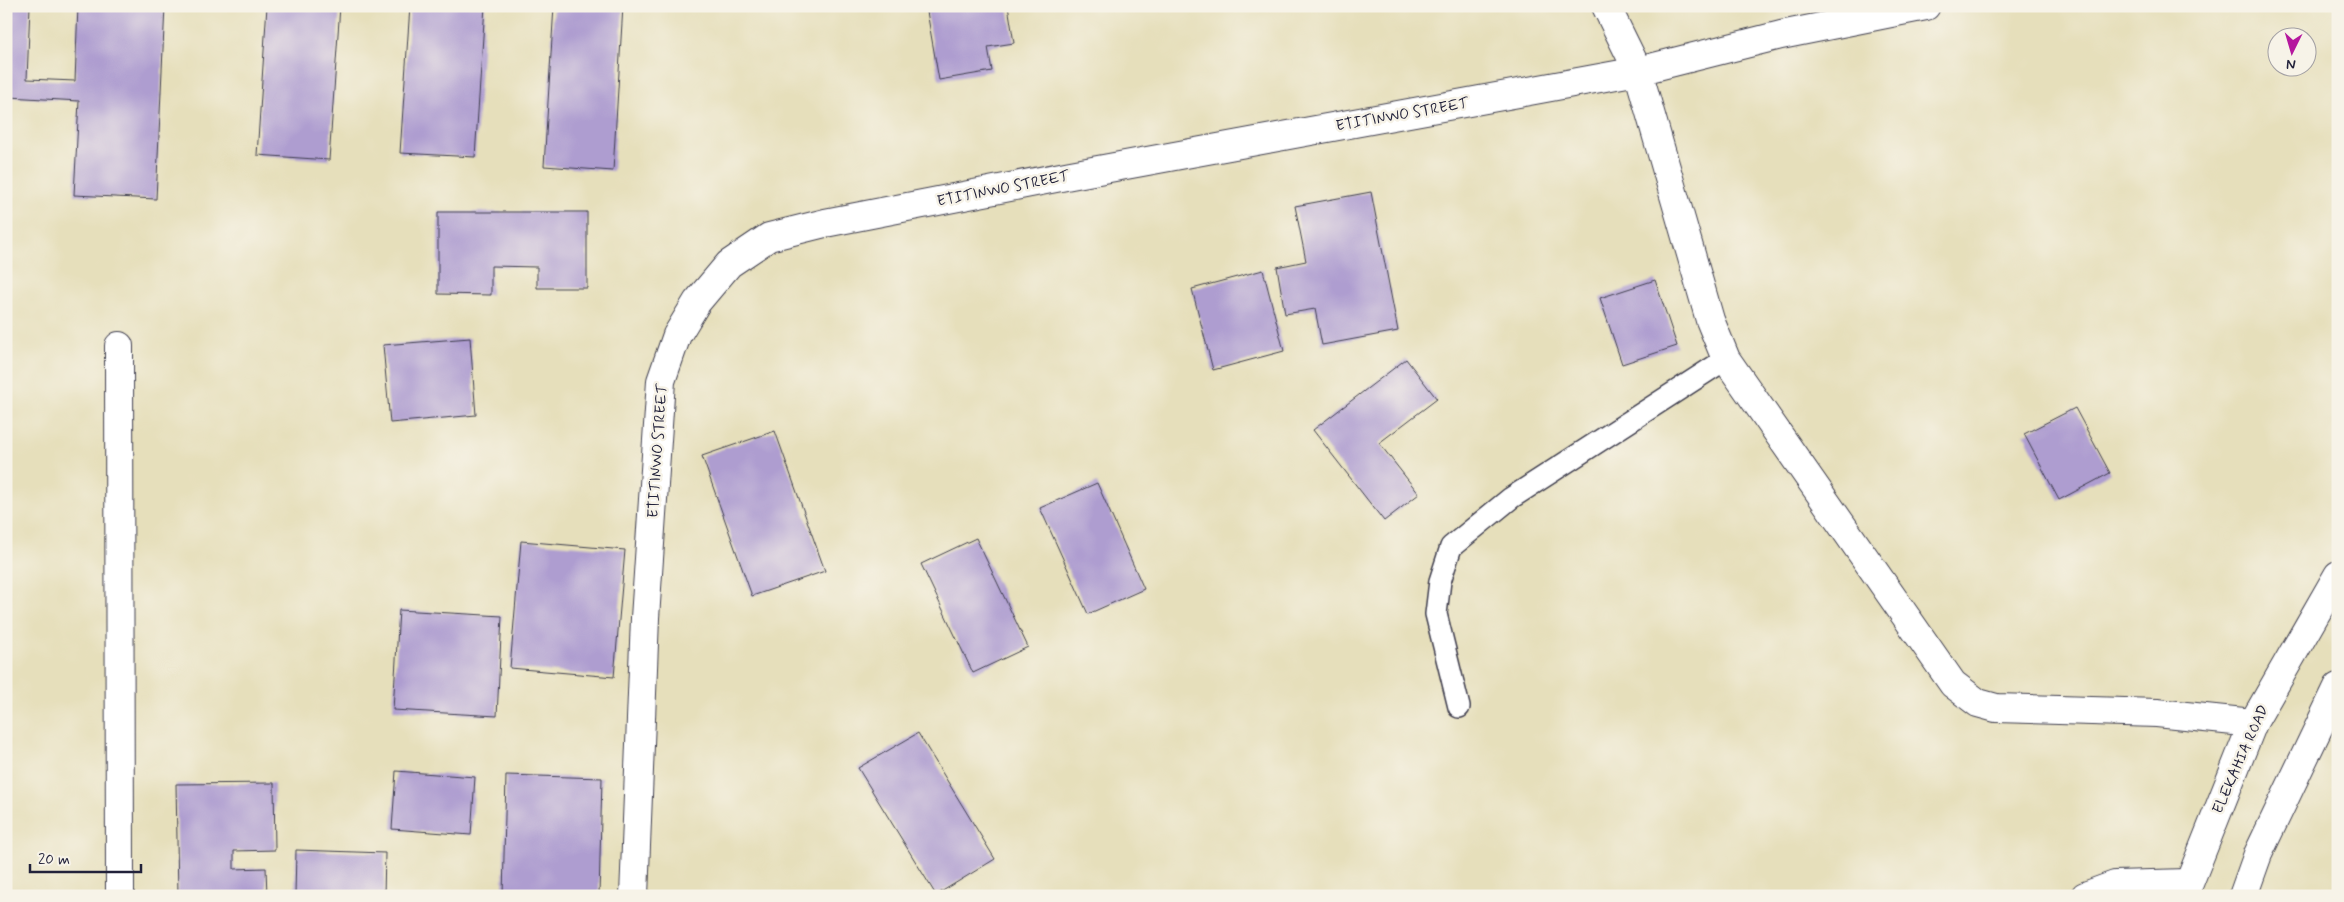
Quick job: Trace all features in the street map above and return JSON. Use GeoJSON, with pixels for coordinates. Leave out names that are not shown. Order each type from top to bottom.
{"type":"FeatureCollection","features":[{"type":"Feature","properties":{"kind":"street"},"geometry":{"type":"LineString","coordinates":[[1606,6],[1638,71],[1710,320],[1726,359],[1953,684],[1978,703],[1996,708],[2157,713],[2253,723]]}},
{"type":"Feature","properties":{"kind":"street","name":"ETITINWO STREET"},"geometry":{"type":"LineString","coordinates":[[634,896],[646,618],[661,381],[677,334],[697,302],[729,264],[769,238],[825,223],[1071,175],[1638,71],[1781,35],[1926,6]]}},
{"type":"Feature","properties":{"kind":"street"},"geometry":{"type":"LineString","coordinates":[[119,346],[120,896]]}},
{"type":"Feature","properties":{"kind":"street","name":"ELEKAHIA ROAD"},"geometry":{"type":"LineString","coordinates":[[2186,889],[2253,723],[2338,576]]}},
{"type":"Feature","properties":{"kind":"street"},"geometry":{"type":"LineString","coordinates":[[2243,896],[2258,854],[2338,687]]}},
{"type":"Feature","properties":{"kind":"street"},"geometry":{"type":"LineString","coordinates":[[2086,896],[2115,885],[2186,889]]}},
{"type":"Feature","properties":{"kind":"lane"},"geometry":{"type":"LineString","coordinates":[[1459,707],[1436,614],[1440,581],[1452,547],[1511,498],[1726,359]]}},
{"type":"Feature","properties":{"kind":"building"},"geometry":{"type":"Polygon","coordinates":[[[6,6],[30,6],[27,79],[75,81],[78,6],[165,6],[156,199],[74,195],[79,101],[9,97],[6,114],[6,6]]]}},
{"type":"Feature","properties":{"kind":"building"},"geometry":{"type":"Polygon","coordinates":[[[267,6],[340,6],[329,160],[257,155],[267,6]]]}},
{"type":"Feature","properties":{"kind":"building"},"geometry":{"type":"Polygon","coordinates":[[[410,6],[485,6],[475,157],[400,153],[410,6]]]}},
{"type":"Feature","properties":{"kind":"building"},"geometry":{"type":"Polygon","coordinates":[[[554,6],[623,6],[613,171],[544,166],[554,6]]]}},
{"type":"Feature","properties":{"kind":"building"},"geometry":{"type":"Polygon","coordinates":[[[926,6],[1008,6],[1014,43],[988,47],[992,71],[939,80],[926,6]]]}},
{"type":"Feature","properties":{"kind":"building"},"geometry":{"type":"Polygon","coordinates":[[[1371,192],[1398,331],[1322,345],[1315,309],[1285,314],[1277,267],[1306,261],[1295,206],[1371,192]]]}},
{"type":"Feature","properties":{"kind":"building"},"geometry":{"type":"Polygon","coordinates":[[[438,212],[587,212],[587,288],[537,288],[537,267],[491,266],[491,295],[438,294],[438,212]]]}},
{"type":"Feature","properties":{"kind":"building"},"geometry":{"type":"Polygon","coordinates":[[[1263,270],[1284,351],[1213,370],[1192,289],[1263,270]]]}},
{"type":"Feature","properties":{"kind":"building"},"geometry":{"type":"Polygon","coordinates":[[[1655,280],[1677,346],[1622,364],[1600,298],[1655,280]]]}},
{"type":"Feature","properties":{"kind":"building"},"geometry":{"type":"Polygon","coordinates":[[[470,338],[476,415],[390,423],[383,345],[470,338]]]}},
{"type":"Feature","properties":{"kind":"building"},"geometry":{"type":"Polygon","coordinates":[[[1406,359],[1437,399],[1379,443],[1419,494],[1384,521],[1313,430],[1406,359]]]}},
{"type":"Feature","properties":{"kind":"building"},"geometry":{"type":"Polygon","coordinates":[[[2075,408],[2110,473],[2059,500],[2024,434],[2075,408]]]}},
{"type":"Feature","properties":{"kind":"building"},"geometry":{"type":"Polygon","coordinates":[[[775,431],[825,571],[752,596],[702,456],[775,431]]]}},
{"type":"Feature","properties":{"kind":"building"},"geometry":{"type":"Polygon","coordinates":[[[1097,483],[1144,589],[1088,614],[1040,508],[1097,483]]]}},
{"type":"Feature","properties":{"kind":"building"},"geometry":{"type":"Polygon","coordinates":[[[976,538],[1028,647],[973,673],[921,564],[976,538]]]}},
{"type":"Feature","properties":{"kind":"building"},"geometry":{"type":"Polygon","coordinates":[[[521,541],[625,550],[614,677],[510,668],[521,541]]]}},
{"type":"Feature","properties":{"kind":"building"},"geometry":{"type":"Polygon","coordinates":[[[399,610],[502,616],[497,716],[393,710],[399,610]]]}},
{"type":"Feature","properties":{"kind":"building"},"geometry":{"type":"Polygon","coordinates":[[[918,733],[995,859],[936,895],[858,768],[918,733]]]}},
{"type":"Feature","properties":{"kind":"building"},"geometry":{"type":"Polygon","coordinates":[[[396,771],[475,777],[471,835],[392,829],[396,771]]]}},
{"type":"Feature","properties":{"kind":"building"},"geometry":{"type":"Polygon","coordinates":[[[506,775],[602,778],[599,896],[503,896],[506,775]]]}},
{"type":"Feature","properties":{"kind":"building"},"geometry":{"type":"Polygon","coordinates":[[[274,783],[275,850],[234,851],[234,869],[266,868],[267,896],[178,896],[176,784],[274,783]]]}},
{"type":"Feature","properties":{"kind":"building"},"geometry":{"type":"Polygon","coordinates":[[[296,850],[385,853],[384,896],[295,896],[296,850]]]}}]}
